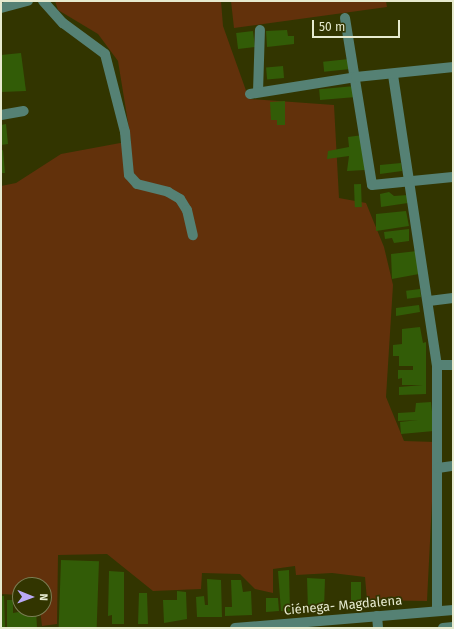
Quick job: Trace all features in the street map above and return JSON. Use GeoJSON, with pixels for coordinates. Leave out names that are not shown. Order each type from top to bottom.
{"type":"FeatureCollection","features":[{"type":"Feature","properties":{"kind":"street"},"geometry":{"type":"LineString","coordinates":[[1,8],[28,1]]}},
{"type":"Feature","properties":{"kind":"street"},"geometry":{"type":"LineString","coordinates":[[43,1],[63,23],[105,54],[125,132],[129,175],[137,184],[180,199],[187,210],[193,235]]}},
{"type":"Feature","properties":{"kind":"street"},"geometry":{"type":"LineString","coordinates":[[345,18],[356,77],[372,185],[453,177]]}},
{"type":"Feature","properties":{"kind":"street"},"geometry":{"type":"LineString","coordinates":[[260,30],[254,93],[356,77],[393,75],[453,67]]}},
{"type":"Feature","properties":{"kind":"street"},"geometry":{"type":"LineString","coordinates":[[393,75],[429,301],[436,365],[438,468],[436,611]]}},
{"type":"Feature","properties":{"kind":"street"},"geometry":{"type":"LineString","coordinates":[[1,115],[24,112]]}},
{"type":"Feature","properties":{"kind":"street"},"geometry":{"type":"LineString","coordinates":[[429,301],[453,298]]}},
{"type":"Feature","properties":{"kind":"street"},"geometry":{"type":"LineString","coordinates":[[436,365],[453,365]]}},
{"type":"Feature","properties":{"kind":"street"},"geometry":{"type":"LineString","coordinates":[[438,468],[453,466]]}},
{"type":"Feature","properties":{"kind":"street","name":"Ciénega- Magdalena"},"geometry":{"type":"LineString","coordinates":[[235,628],[453,610]]}},
{"type":"Feature","properties":{"kind":"street"},"geometry":{"type":"LineString","coordinates":[[377,616],[378,628]]}},
{"type":"Feature","properties":{"kind":"street"},"geometry":{"type":"LineString","coordinates":[[443,628],[453,627]]}},
{"type":"Feature","properties":{"kind":"shaded area"},"geometry":{"type":"Polygon","coordinates":[[[55,1],[221,1],[223,26],[249,99],[334,105],[339,198],[366,203],[384,247],[393,285],[386,397],[404,441],[435,442],[427,601],[367,600],[365,577],[332,573],[296,575],[295,566],[273,569],[273,593],[255,589],[240,574],[202,573],[201,589],[153,591],[107,554],[58,555],[57,624],[42,626],[41,617],[52,617],[52,577],[12,577],[12,595],[1,594],[1,186],[16,183],[61,154],[131,141],[118,61],[98,34],[58,10],[55,1]]]}},
{"type":"Feature","properties":{"kind":"shaded area"},"geometry":{"type":"Polygon","coordinates":[[[231,1],[386,1],[387,7],[234,28],[231,1]]]}},
{"type":"Feature","properties":{"kind":"building"},"geometry":{"type":"Polygon","coordinates":[[[287,30],[288,36],[294,36],[294,44],[267,47],[266,31],[287,30]]]}},
{"type":"Feature","properties":{"kind":"building"},"geometry":{"type":"Polygon","coordinates":[[[253,31],[255,47],[238,49],[236,33],[253,31]]]}},
{"type":"Feature","properties":{"kind":"building"},"geometry":{"type":"Polygon","coordinates":[[[21,53],[26,91],[1,92],[1,55],[21,53]]]}},
{"type":"Feature","properties":{"kind":"building"},"geometry":{"type":"Polygon","coordinates":[[[349,59],[350,69],[324,72],[323,62],[349,59]]]}},
{"type":"Feature","properties":{"kind":"building"},"geometry":{"type":"Polygon","coordinates":[[[283,66],[284,78],[267,79],[266,67],[283,66]]]}},
{"type":"Feature","properties":{"kind":"building"},"geometry":{"type":"Polygon","coordinates":[[[355,86],[356,97],[320,100],[319,89],[355,86]]]}},
{"type":"Feature","properties":{"kind":"building"},"geometry":{"type":"Polygon","coordinates":[[[285,101],[285,125],[277,125],[277,120],[271,120],[270,102],[285,101]]]}},
{"type":"Feature","properties":{"kind":"building"},"geometry":{"type":"Polygon","coordinates":[[[6,124],[8,144],[1,145],[1,125],[6,124]]]}},
{"type":"Feature","properties":{"kind":"building"},"geometry":{"type":"Polygon","coordinates":[[[363,135],[365,170],[347,171],[349,156],[327,159],[328,151],[349,147],[348,137],[363,135]]]}},
{"type":"Feature","properties":{"kind":"building"},"geometry":{"type":"Polygon","coordinates":[[[3,150],[5,173],[1,173],[1,151],[3,150]]]}},
{"type":"Feature","properties":{"kind":"building"},"geometry":{"type":"Polygon","coordinates":[[[401,163],[402,171],[380,174],[380,165],[401,163]]]}},
{"type":"Feature","properties":{"kind":"building"},"geometry":{"type":"Polygon","coordinates":[[[354,184],[361,184],[362,207],[355,207],[354,184]]]}},
{"type":"Feature","properties":{"kind":"building"},"geometry":{"type":"Polygon","coordinates":[[[389,192],[394,196],[408,195],[408,203],[381,207],[380,194],[389,192]]]}},
{"type":"Feature","properties":{"kind":"building"},"geometry":{"type":"Polygon","coordinates":[[[406,211],[409,226],[376,231],[376,214],[406,211]]]}},
{"type":"Feature","properties":{"kind":"building"},"geometry":{"type":"Polygon","coordinates":[[[409,229],[409,241],[394,243],[392,238],[385,239],[384,232],[409,229]]]}},
{"type":"Feature","properties":{"kind":"building"},"geometry":{"type":"Polygon","coordinates":[[[417,251],[419,274],[392,279],[391,254],[417,251]]]}},
{"type":"Feature","properties":{"kind":"building"},"geometry":{"type":"Polygon","coordinates":[[[420,289],[421,297],[407,299],[406,291],[420,289]]]}},
{"type":"Feature","properties":{"kind":"building"},"geometry":{"type":"Polygon","coordinates":[[[419,305],[420,312],[396,316],[396,308],[419,305]]]}},
{"type":"Feature","properties":{"kind":"building"},"geometry":{"type":"Polygon","coordinates":[[[420,327],[423,343],[426,342],[426,394],[399,395],[399,387],[423,385],[402,385],[402,378],[398,379],[398,370],[413,370],[413,366],[399,366],[399,356],[393,356],[393,345],[402,344],[402,329],[420,327]]]}},
{"type":"Feature","properties":{"kind":"building"},"geometry":{"type":"Polygon","coordinates":[[[431,402],[434,431],[401,434],[400,422],[418,420],[398,421],[398,413],[415,412],[416,403],[431,402]]]}},
{"type":"Feature","properties":{"kind":"building"},"geometry":{"type":"Polygon","coordinates":[[[61,560],[99,561],[97,628],[59,627],[61,560]]]}},
{"type":"Feature","properties":{"kind":"building"},"geometry":{"type":"Polygon","coordinates":[[[289,570],[290,612],[281,611],[278,571],[289,570]]]}},
{"type":"Feature","properties":{"kind":"building"},"geometry":{"type":"Polygon","coordinates":[[[109,571],[124,572],[124,624],[112,624],[112,615],[108,616],[109,571]]]}},
{"type":"Feature","properties":{"kind":"building"},"geometry":{"type":"Polygon","coordinates":[[[307,578],[325,579],[324,608],[308,609],[307,578]]]}},
{"type":"Feature","properties":{"kind":"building"},"geometry":{"type":"Polygon","coordinates":[[[207,579],[221,580],[222,617],[197,617],[196,597],[204,596],[205,605],[208,605],[207,579]]]}},
{"type":"Feature","properties":{"kind":"building"},"geometry":{"type":"Polygon","coordinates":[[[231,580],[241,580],[243,592],[251,591],[252,615],[225,616],[225,607],[232,607],[231,580]]]}},
{"type":"Feature","properties":{"kind":"building"},"geometry":{"type":"Polygon","coordinates":[[[351,582],[361,582],[361,606],[351,606],[351,582]]]}},
{"type":"Feature","properties":{"kind":"building"},"geometry":{"type":"Polygon","coordinates":[[[177,591],[186,592],[187,619],[164,623],[163,600],[177,600],[177,591]]]}},
{"type":"Feature","properties":{"kind":"building"},"geometry":{"type":"Polygon","coordinates":[[[139,593],[147,593],[148,624],[138,624],[139,593]]]}},
{"type":"Feature","properties":{"kind":"building"},"geometry":{"type":"Polygon","coordinates":[[[1,596],[4,596],[5,628],[1,628],[1,596]]]}},
{"type":"Feature","properties":{"kind":"building"},"geometry":{"type":"Polygon","coordinates":[[[266,598],[278,598],[279,611],[266,612],[266,598]]]}},
{"type":"Feature","properties":{"kind":"building"},"geometry":{"type":"Polygon","coordinates":[[[7,600],[12,600],[12,617],[36,617],[37,628],[7,628],[7,600]]]}}]}
